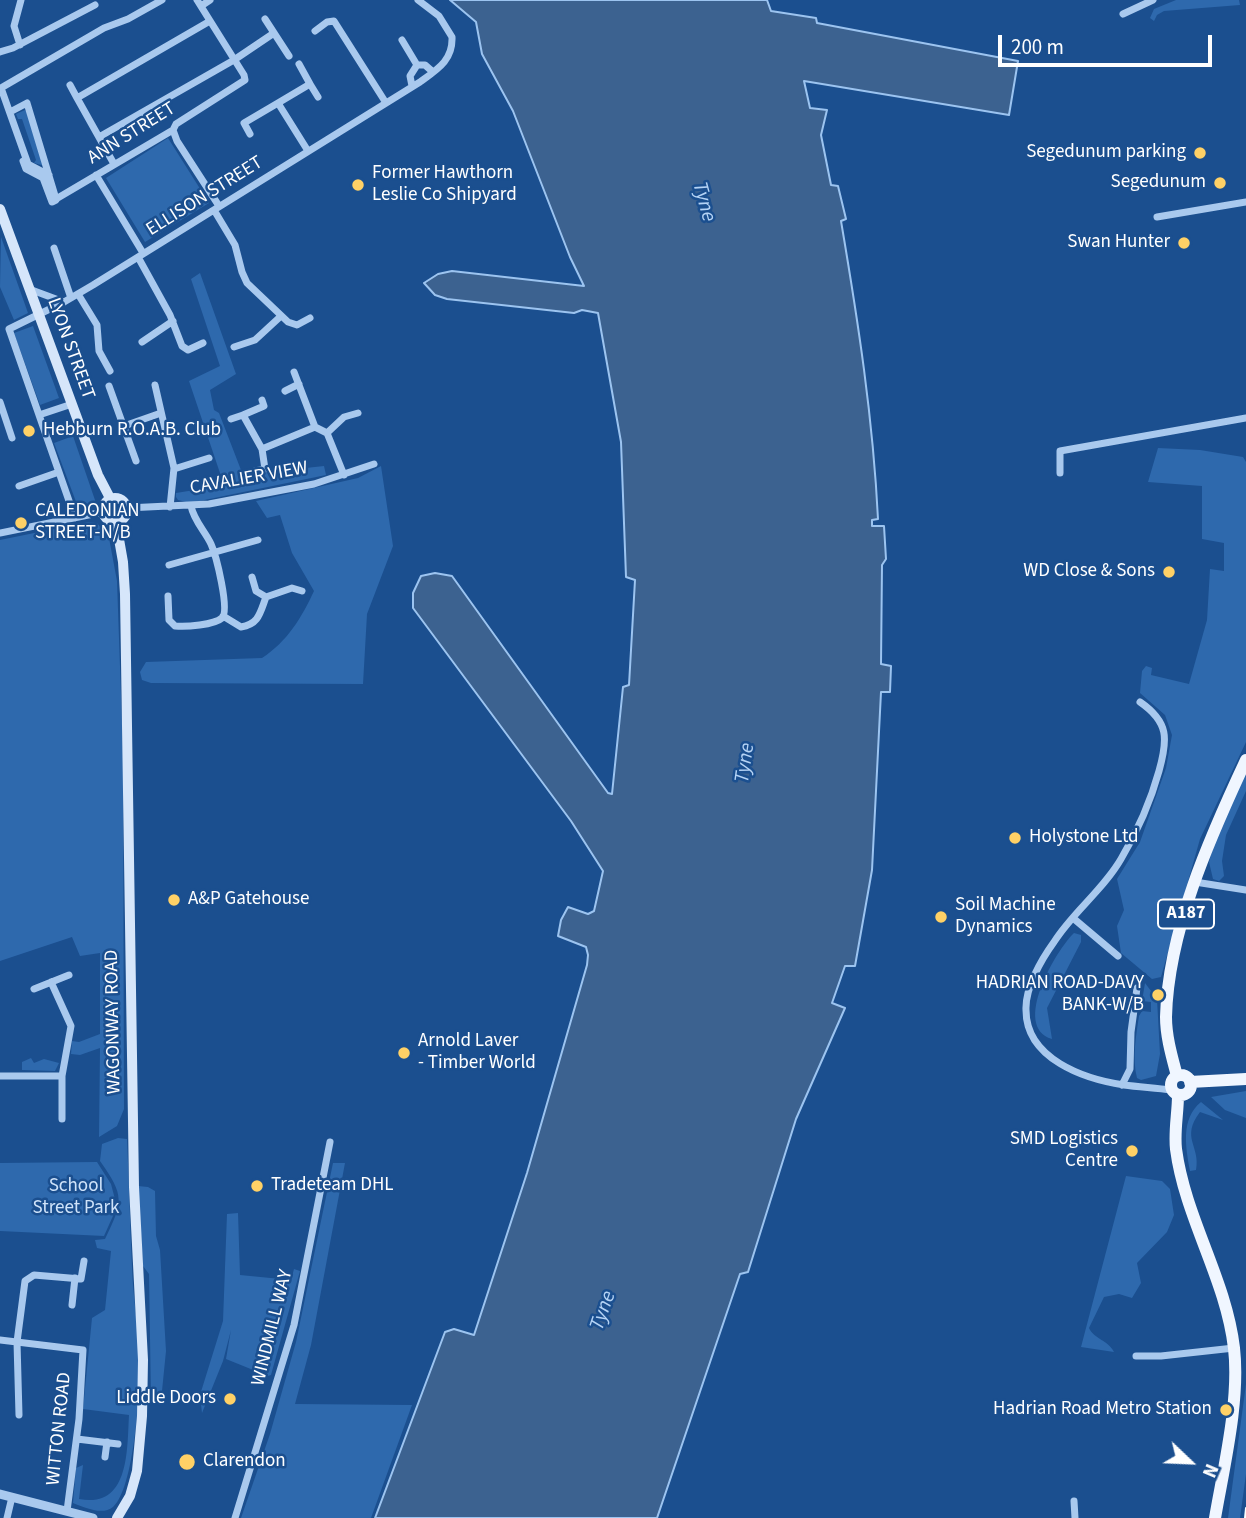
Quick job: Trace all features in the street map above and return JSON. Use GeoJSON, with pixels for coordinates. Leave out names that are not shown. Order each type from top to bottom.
{"type":"FeatureCollection","features":[{"type":"Feature","properties":{"kind":"main road","name":"LYON STREET"},"geometry":{"type":"LineString","coordinates":[[0,209],[3,228],[29,289],[98,475],[110,498]]}},
{"type":"Feature","properties":{"kind":"main road"},"geometry":{"type":"LineString","coordinates":[[110,498],[121,499],[127,508],[125,517],[116,522],[107,519],[103,512],[103,504],[110,498]]}},
{"type":"Feature","properties":{"kind":"main road","name":"WAGONWAY ROAD"},"geometry":{"type":"LineString","coordinates":[[116,522],[125,594],[133,1175],[144,1360],[137,1471],[130,1496],[117,1518]]}},
{"type":"Feature","properties":{"kind":"main road","name":"A187"},"geometry":{"type":"LineString","coordinates":[[1178,1076],[1168,1041],[1166,1019],[1179,937],[1217,822],[1246,760]]}},
{"type":"Feature","properties":{"kind":"main road"},"geometry":{"type":"LineString","coordinates":[[1175,1093],[1187,1093],[1190,1088],[1187,1077],[1178,1076],[1171,1083],[1175,1093],[1179,1162],[1193,1217],[1224,1299],[1234,1348],[1234,1401],[1215,1518]]}},
{"type":"Feature","properties":{"kind":"main road"},"geometry":{"type":"LineString","coordinates":[[1190,1082],[1246,1079]]}},
{"type":"Feature","properties":{"kind":"street"},"geometry":{"type":"LineString","coordinates":[[20,45],[14,26],[21,0]]}},
{"type":"Feature","properties":{"kind":"street"},"geometry":{"type":"LineString","coordinates":[[49,175],[28,164],[1,88],[104,27],[128,19],[162,0]]}},
{"type":"Feature","properties":{"kind":"street"},"geometry":{"type":"LineString","coordinates":[[210,0],[199,3],[234,60]]}},
{"type":"Feature","properties":{"kind":"street"},"geometry":{"type":"LineString","coordinates":[[417,65],[425,65],[433,72],[450,55],[452,37],[439,16],[418,0]]}},
{"type":"Feature","properties":{"kind":"street"},"geometry":{"type":"LineString","coordinates":[[1123,14],[1153,0]]}},
{"type":"Feature","properties":{"kind":"street"},"geometry":{"type":"LineString","coordinates":[[0,52],[20,45],[95,5]]}},
{"type":"Feature","properties":{"kind":"street"},"geometry":{"type":"LineString","coordinates":[[265,19],[289,56]]}},
{"type":"Feature","properties":{"kind":"street"},"geometry":{"type":"LineString","coordinates":[[77,98],[210,21]]}},
{"type":"Feature","properties":{"kind":"street"},"geometry":{"type":"LineString","coordinates":[[315,31],[327,22],[334,22],[386,103]]}},
{"type":"Feature","properties":{"kind":"street"},"geometry":{"type":"LineString","coordinates":[[99,137],[234,60],[274,33]]}},
{"type":"Feature","properties":{"kind":"street"},"geometry":{"type":"LineString","coordinates":[[402,40],[417,65]]}},
{"type":"Feature","properties":{"kind":"street","name":"ANN STREET"},"geometry":{"type":"LineString","coordinates":[[56,199],[173,130],[176,124],[244,80],[234,60]]}},
{"type":"Feature","properties":{"kind":"street"},"geometry":{"type":"LineString","coordinates":[[299,64],[318,97]]}},
{"type":"Feature","properties":{"kind":"street"},"geometry":{"type":"LineString","coordinates":[[412,86],[410,76],[417,65]]}},
{"type":"Feature","properties":{"kind":"street","name":"ELLISON STREET"},"geometry":{"type":"LineString","coordinates":[[39,415],[9,329],[78,294],[433,72]]}},
{"type":"Feature","properties":{"kind":"street"},"geometry":{"type":"LineString","coordinates":[[250,134],[244,123],[310,84]]}},
{"type":"Feature","properties":{"kind":"street"},"geometry":{"type":"LineString","coordinates":[[70,85],[114,164]]}},
{"type":"Feature","properties":{"kind":"street"},"geometry":{"type":"LineString","coordinates":[[27,103],[56,199],[52,202],[43,178],[26,169],[7,114],[10,112],[27,103]]}},
{"type":"Feature","properties":{"kind":"street"},"geometry":{"type":"LineString","coordinates":[[278,103],[308,151]]}},
{"type":"Feature","properties":{"kind":"street"},"geometry":{"type":"LineString","coordinates":[[173,130],[235,245],[247,283],[288,322],[297,325],[310,318]]}},
{"type":"Feature","properties":{"kind":"street"},"geometry":{"type":"LineString","coordinates":[[96,175],[141,255],[185,349],[202,343]]}},
{"type":"Feature","properties":{"kind":"street"},"geometry":{"type":"LineString","coordinates":[[1157,217],[1246,202]]}},
{"type":"Feature","properties":{"kind":"street"},"geometry":{"type":"LineString","coordinates":[[29,289],[67,300],[54,248]]}},
{"type":"Feature","properties":{"kind":"street"},"geometry":{"type":"LineString","coordinates":[[50,296],[66,290]]}},
{"type":"Feature","properties":{"kind":"street"},"geometry":{"type":"LineString","coordinates":[[78,294],[97,325],[99,351],[110,371]]}},
{"type":"Feature","properties":{"kind":"street"},"geometry":{"type":"LineString","coordinates":[[234,347],[255,340],[281,316]]}},
{"type":"Feature","properties":{"kind":"street"},"geometry":{"type":"LineString","coordinates":[[142,342],[173,321]]}},
{"type":"Feature","properties":{"kind":"street"},"geometry":{"type":"LineString","coordinates":[[294,372],[315,427],[327,433],[344,475]]}},
{"type":"Feature","properties":{"kind":"street"},"geometry":{"type":"LineString","coordinates":[[285,391],[299,384]]}},
{"type":"Feature","properties":{"kind":"street"},"geometry":{"type":"LineString","coordinates":[[155,385],[174,469],[170,506]]}},
{"type":"Feature","properties":{"kind":"street"},"geometry":{"type":"LineString","coordinates":[[109,386],[136,461]]}},
{"type":"Feature","properties":{"kind":"street"},"geometry":{"type":"LineString","coordinates":[[231,419],[264,406],[262,400]]}},
{"type":"Feature","properties":{"kind":"street"},"geometry":{"type":"LineString","coordinates":[[0,402],[4,427],[12,438]]}},
{"type":"Feature","properties":{"kind":"street"},"geometry":{"type":"LineString","coordinates":[[72,404],[39,415],[75,518]]}},
{"type":"Feature","properties":{"kind":"street"},"geometry":{"type":"LineString","coordinates":[[124,426],[162,413]]}},
{"type":"Feature","properties":{"kind":"street"},"geometry":{"type":"LineString","coordinates":[[327,433],[344,417],[358,413]]}},
{"type":"Feature","properties":{"kind":"street"},"geometry":{"type":"LineString","coordinates":[[243,415],[262,449],[265,469],[255,471]]}},
{"type":"Feature","properties":{"kind":"street"},"geometry":{"type":"LineString","coordinates":[[1060,473],[1060,451],[1246,418]]}},
{"type":"Feature","properties":{"kind":"street"},"geometry":{"type":"LineString","coordinates":[[262,449],[315,427]]}},
{"type":"Feature","properties":{"kind":"street"},"geometry":{"type":"LineString","coordinates":[[174,469],[209,458]]}},
{"type":"Feature","properties":{"kind":"street","name":"CAVALIER VIEW"},"geometry":{"type":"LineString","coordinates":[[127,508],[191,506],[314,484],[374,464]]}},
{"type":"Feature","properties":{"kind":"street"},"geometry":{"type":"LineString","coordinates":[[19,486],[59,472]]}},
{"type":"Feature","properties":{"kind":"street"},"geometry":{"type":"LineString","coordinates":[[191,506],[214,552],[225,604],[223,616]]}},
{"type":"Feature","properties":{"kind":"street"},"geometry":{"type":"LineString","coordinates":[[0,533],[103,512]]}},
{"type":"Feature","properties":{"kind":"street"},"geometry":{"type":"LineString","coordinates":[[169,565],[258,540]]}},
{"type":"Feature","properties":{"kind":"street"},"geometry":{"type":"LineString","coordinates":[[252,577],[256,591],[266,597]]}},
{"type":"Feature","properties":{"kind":"street"},"geometry":{"type":"LineString","coordinates":[[266,597],[292,588],[302,591]]}},
{"type":"Feature","properties":{"kind":"street"},"geometry":{"type":"LineString","coordinates":[[168,596],[169,620],[175,626],[199,626],[223,616]]}},
{"type":"Feature","properties":{"kind":"street"},"geometry":{"type":"LineString","coordinates":[[223,616],[241,626],[252,624],[258,620],[266,597]]}},
{"type":"Feature","properties":{"kind":"street"},"geometry":{"type":"LineString","coordinates":[[1140,702],[1152,710],[1165,731],[1165,749],[1156,782],[1121,859],[1054,941],[1039,966],[1025,1012],[1034,1038],[1043,1052],[1067,1068],[1122,1085],[1175,1093]]}},
{"type":"Feature","properties":{"kind":"street"},"geometry":{"type":"LineString","coordinates":[[1195,882],[1246,890]]}},
{"type":"Feature","properties":{"kind":"street"},"geometry":{"type":"LineString","coordinates":[[1073,918],[1118,956]]}},
{"type":"Feature","properties":{"kind":"street"},"geometry":{"type":"LineString","coordinates":[[34,989],[69,975]]}},
{"type":"Feature","properties":{"kind":"street"},"geometry":{"type":"LineString","coordinates":[[51,982],[71,1026],[62,1076],[62,1119]]}},
{"type":"Feature","properties":{"kind":"street"},"geometry":{"type":"LineString","coordinates":[[1122,1085],[1130,1069],[1137,988]]}},
{"type":"Feature","properties":{"kind":"street"},"geometry":{"type":"LineString","coordinates":[[1135,1005],[1144,1006]]}},
{"type":"Feature","properties":{"kind":"street"},"geometry":{"type":"LineString","coordinates":[[0,1076],[62,1076]]}},
{"type":"Feature","properties":{"kind":"street","name":"WINDMILL WAY"},"geometry":{"type":"LineString","coordinates":[[235,1518],[294,1325],[330,1142]]}},
{"type":"Feature","properties":{"kind":"street"},"geometry":{"type":"LineString","coordinates":[[72,1306],[84,1261]]}},
{"type":"Feature","properties":{"kind":"street"},"geometry":{"type":"LineString","coordinates":[[19,1415],[17,1342],[25,1281],[34,1275],[78,1278]]}},
{"type":"Feature","properties":{"kind":"street"},"geometry":{"type":"LineString","coordinates":[[0,1340],[17,1342]]}},
{"type":"Feature","properties":{"kind":"street","name":"WITTON ROAD"},"geometry":{"type":"LineString","coordinates":[[17,1342],[83,1350],[77,1439],[67,1511]]}},
{"type":"Feature","properties":{"kind":"street"},"geometry":{"type":"LineString","coordinates":[[1136,1356],[1234,1348]]}},
{"type":"Feature","properties":{"kind":"street"},"geometry":{"type":"LineString","coordinates":[[77,1439],[118,1444]]}},
{"type":"Feature","properties":{"kind":"street"},"geometry":{"type":"LineString","coordinates":[[105,1457],[107,1442]]}},
{"type":"Feature","properties":{"kind":"street"},"geometry":{"type":"LineString","coordinates":[[0,1494],[93,1518]]}},
{"type":"Feature","properties":{"kind":"street"},"geometry":{"type":"LineString","coordinates":[[7,1518],[12,1497]]}},
{"type":"Feature","properties":{"kind":"street"},"geometry":{"type":"LineString","coordinates":[[1074,1501],[1075,1518]]}},
{"type":"Feature","properties":{"kind":"green space"},"geometry":{"type":"Polygon","coordinates":[[[1176,0],[1239,0],[1240,5],[1164,11],[1157,15],[1154,21],[1150,18],[1154,9],[1176,0]]]}},
{"type":"Feature","properties":{"kind":"green space"},"geometry":{"type":"Polygon","coordinates":[[[25,110],[45,166],[34,163],[36,160],[22,119],[18,119],[16,114],[25,110]]]}},
{"type":"Feature","properties":{"kind":"green space"},"geometry":{"type":"Polygon","coordinates":[[[168,138],[209,203],[145,242],[106,178],[168,138]]]}},
{"type":"Feature","properties":{"kind":"green space"},"geometry":{"type":"Polygon","coordinates":[[[1,237],[28,313],[14,320],[0,287],[1,237]]]}},
{"type":"Feature","properties":{"kind":"green space"},"geometry":{"type":"Polygon","coordinates":[[[200,273],[236,374],[210,390],[214,410],[219,413],[241,470],[251,474],[324,466],[326,475],[190,503],[176,497],[176,493],[207,488],[223,482],[189,381],[220,366],[191,279],[200,273]]]}},
{"type":"Feature","properties":{"kind":"green space"},"geometry":{"type":"Polygon","coordinates":[[[33,326],[59,398],[40,405],[14,333],[33,326]]]}},
{"type":"Feature","properties":{"kind":"green space"},"geometry":{"type":"Polygon","coordinates":[[[73,436],[96,503],[78,507],[54,443],[73,436]]]}},
{"type":"Feature","properties":{"kind":"green space"},"geometry":{"type":"Polygon","coordinates":[[[1158,448],[1200,450],[1243,457],[1246,462],[1246,742],[1200,839],[1161,977],[1152,979],[1121,953],[1117,926],[1124,910],[1117,879],[1140,842],[1166,768],[1172,735],[1165,715],[1140,693],[1142,671],[1146,666],[1152,668],[1151,675],[1189,684],[1207,620],[1210,569],[1224,571],[1224,543],[1202,539],[1202,486],[1148,482],[1158,448]]]}},
{"type":"Feature","properties":{"kind":"green space"},"geometry":{"type":"Polygon","coordinates":[[[381,466],[393,546],[367,614],[363,684],[151,683],[142,680],[140,672],[146,662],[262,658],[271,652],[299,619],[314,591],[292,553],[280,515],[267,518],[256,501],[358,478],[381,466]]]}},
{"type":"Feature","properties":{"kind":"green space"},"geometry":{"type":"Polygon","coordinates":[[[88,522],[97,523],[109,538],[117,581],[123,752],[124,1109],[117,1126],[99,1137],[100,1048],[80,1055],[71,1054],[72,1041],[79,1042],[100,1034],[100,953],[80,956],[72,937],[0,961],[0,540],[88,522]]]}},
{"type":"Feature","properties":{"kind":"green space"},"geometry":{"type":"Polygon","coordinates":[[[1246,768],[1246,791],[1226,835],[1222,861],[1224,876],[1219,881],[1213,879],[1209,862],[1217,833],[1246,768]]]}},
{"type":"Feature","properties":{"kind":"green space"},"geometry":{"type":"Polygon","coordinates":[[[1074,933],[1081,935],[1081,942],[1047,1008],[1052,1039],[1040,1032],[1036,1020],[1036,1005],[1048,971],[1074,933]]]}},
{"type":"Feature","properties":{"kind":"green space"},"geometry":{"type":"Polygon","coordinates":[[[1145,983],[1157,999],[1160,1054],[1156,1076],[1141,1080],[1137,1078],[1135,1055],[1139,1016],[1142,1011],[1151,1012],[1151,1002],[1142,1001],[1145,983]]]}},
{"type":"Feature","properties":{"kind":"green space"},"geometry":{"type":"Polygon","coordinates":[[[31,1058],[34,1063],[44,1059],[59,1063],[55,1071],[22,1070],[22,1062],[31,1058]]]}},
{"type":"Feature","properties":{"kind":"green space"},"geometry":{"type":"Polygon","coordinates":[[[1246,1091],[1246,1118],[1225,1110],[1211,1097],[1246,1091]]]}},
{"type":"Feature","properties":{"kind":"green space"},"geometry":{"type":"Polygon","coordinates":[[[1201,1102],[1223,1120],[1200,1112],[1194,1121],[1191,1135],[1197,1162],[1196,1170],[1190,1171],[1186,1144],[1187,1125],[1194,1109],[1201,1102]]]}},
{"type":"Feature","properties":{"kind":"green space"},"geometry":{"type":"Polygon","coordinates":[[[118,1138],[127,1139],[133,1279],[140,1363],[139,1395],[126,1481],[113,1507],[98,1511],[73,1503],[76,1468],[83,1465],[79,1499],[96,1500],[108,1495],[117,1486],[122,1474],[128,1444],[129,1415],[83,1409],[92,1318],[105,1310],[111,1251],[97,1248],[95,1240],[105,1239],[119,1199],[114,1183],[100,1161],[102,1144],[118,1138]]]}},
{"type":"Feature","properties":{"kind":"green space","name":"School Street Park"},"geometry":{"type":"Polygon","coordinates":[[[97,1162],[111,1184],[117,1207],[104,1236],[0,1231],[0,1163],[97,1162]]]}},
{"type":"Feature","properties":{"kind":"green space"},"geometry":{"type":"Polygon","coordinates":[[[333,1163],[345,1163],[311,1345],[295,1404],[412,1405],[371,1518],[241,1518],[270,1434],[296,1342],[333,1163]]]}},
{"type":"Feature","properties":{"kind":"green space"},"geometry":{"type":"Polygon","coordinates":[[[1126,1176],[1162,1181],[1170,1189],[1174,1215],[1167,1232],[1137,1263],[1141,1283],[1132,1298],[1119,1294],[1104,1297],[1089,1328],[1114,1352],[1081,1347],[1126,1176]]]}},
{"type":"Feature","properties":{"kind":"green space"},"geometry":{"type":"Polygon","coordinates":[[[138,1186],[155,1191],[166,1351],[161,1401],[157,1403],[151,1401],[149,1274],[143,1266],[138,1186]]]}},
{"type":"Feature","properties":{"kind":"green space"},"geometry":{"type":"Polygon","coordinates":[[[238,1213],[240,1275],[291,1280],[294,1269],[300,1271],[271,1375],[226,1359],[231,1330],[223,1361],[202,1413],[200,1395],[223,1321],[227,1214],[238,1213]]]}},
{"type":"Feature","properties":{"kind":"green space"},"geometry":{"type":"Polygon","coordinates":[[[1246,1384],[1246,1474],[1240,1518],[1228,1518],[1246,1384]]]}},
{"type":"Feature","properties":{"kind":"water","name":"Tyne"},"geometry":{"type":"Polygon","coordinates":[[[450,0],[767,0],[771,11],[816,18],[817,23],[1018,61],[1009,115],[804,81],[810,108],[827,110],[821,135],[831,185],[838,186],[846,219],[841,221],[869,407],[878,519],[872,520],[872,526],[884,526],[886,559],[882,565],[881,664],[891,666],[890,692],[881,692],[872,870],[855,966],[845,966],[832,1003],[845,1008],[796,1119],[748,1272],[740,1274],[657,1518],[375,1518],[445,1332],[454,1329],[474,1335],[527,1173],[587,965],[586,947],[558,936],[561,920],[568,907],[588,914],[594,911],[603,871],[571,821],[413,608],[413,593],[421,576],[435,573],[452,576],[608,793],[612,794],[623,687],[629,685],[635,580],[626,577],[621,442],[598,313],[582,310],[574,313],[447,299],[435,295],[424,283],[438,274],[452,271],[584,286],[513,111],[482,54],[476,22],[450,0]]]}},
{"type":"Feature","properties":{"kind":"tram line"},"geometry":{"type":"LineString","coordinates":[[1245,1518],[1246,1508]]}},
{"type":"Feature","properties":{"kind":"place","name":"Segedunum parking"},"geometry":{"type":"Point","coordinates":[1200,153]}},
{"type":"Feature","properties":{"kind":"place","name":"Segedunum"},"geometry":{"type":"Point","coordinates":[1220,183]}},
{"type":"Feature","properties":{"kind":"place","name":"Former Hawthorn Leslie Co Shipyard"},"geometry":{"type":"Point","coordinates":[358,185]}},
{"type":"Feature","properties":{"kind":"place","name":"Swan Hunter"},"geometry":{"type":"Point","coordinates":[1184,243]}},
{"type":"Feature","properties":{"kind":"place","name":"Hebburn R.O.A.B. Club"},"geometry":{"type":"Point","coordinates":[29,431]}},
{"type":"Feature","properties":{"kind":"place","name":"CALEDONIAN STREET-N/B"},"geometry":{"type":"Point","coordinates":[21,523]}},
{"type":"Feature","properties":{"kind":"place","name":"WD Close & Sons"},"geometry":{"type":"Point","coordinates":[1169,572]}},
{"type":"Feature","properties":{"kind":"place","name":"Holystone Ltd"},"geometry":{"type":"Point","coordinates":[1015,838]}},
{"type":"Feature","properties":{"kind":"place","name":"A&P Gatehouse"},"geometry":{"type":"Point","coordinates":[174,900]}},
{"type":"Feature","properties":{"kind":"place","name":"Soil Machine Dynamics"},"geometry":{"type":"Point","coordinates":[941,917]}},
{"type":"Feature","properties":{"kind":"place","name":"HADRIAN ROAD-DAVY BANK-W/B"},"geometry":{"type":"Point","coordinates":[1158,995]}},
{"type":"Feature","properties":{"kind":"place","name":"Arnold Laver - Timber World"},"geometry":{"type":"Point","coordinates":[404,1053]}},
{"type":"Feature","properties":{"kind":"place","name":"SMD Logistics Centre"},"geometry":{"type":"Point","coordinates":[1132,1151]}},
{"type":"Feature","properties":{"kind":"place","name":"Tradeteam DHL"},"geometry":{"type":"Point","coordinates":[257,1186]}},
{"type":"Feature","properties":{"kind":"place","name":"Liddle Doors"},"geometry":{"type":"Point","coordinates":[230,1399]}},
{"type":"Feature","properties":{"kind":"place","name":"Hadrian Road Metro Station"},"geometry":{"type":"Point","coordinates":[1226,1410]}},
{"type":"Feature","properties":{"kind":"place","name":"Clarendon"},"geometry":{"type":"Point","coordinates":[187,1462]}}]}
